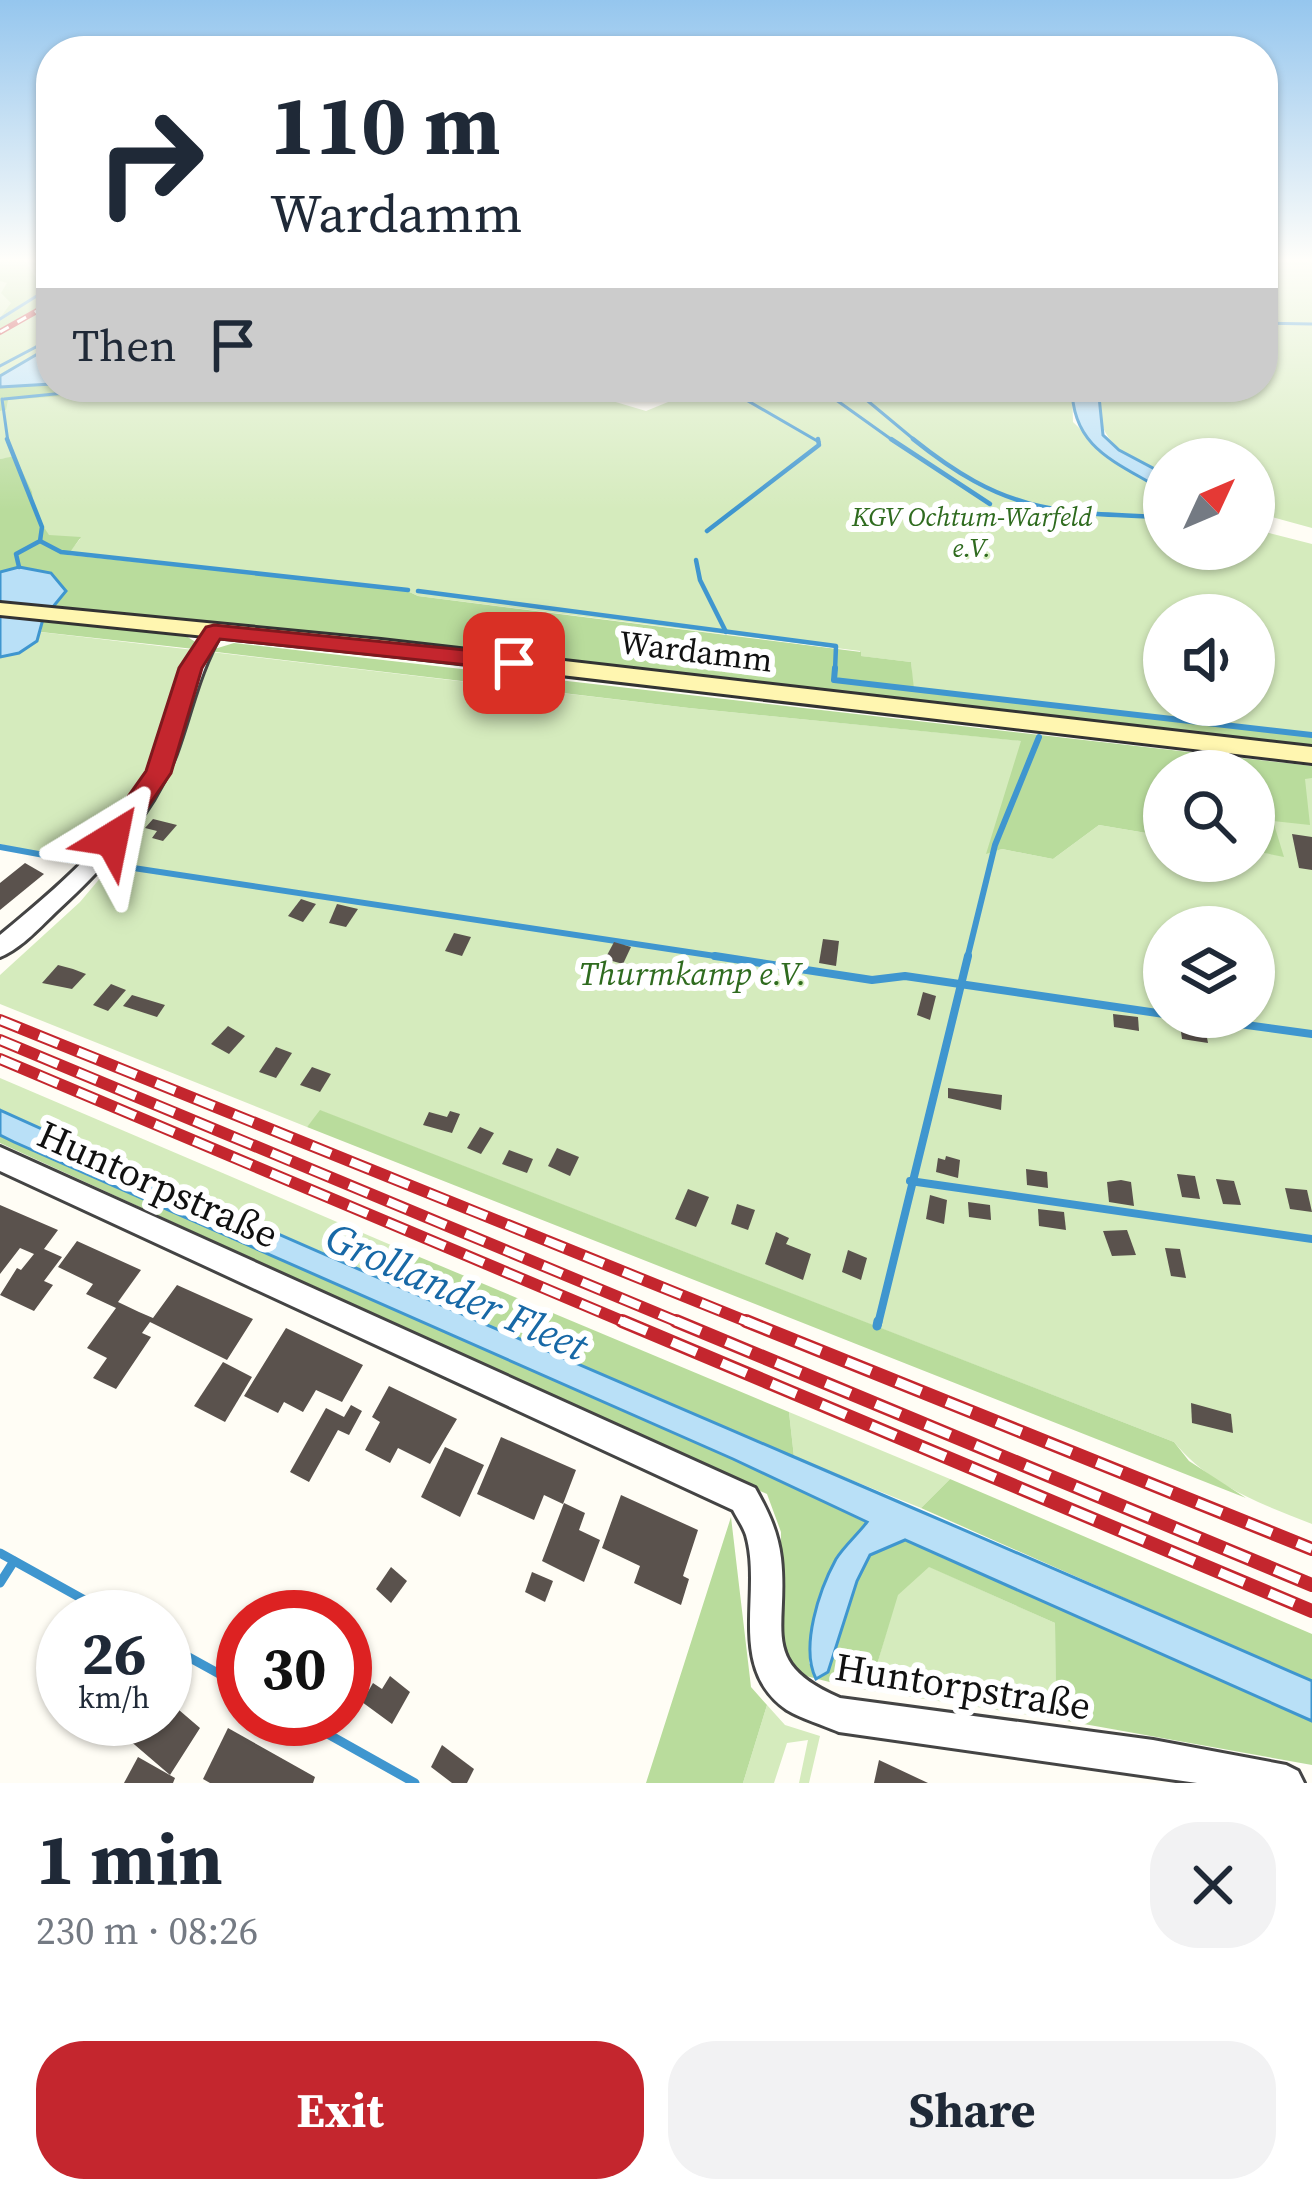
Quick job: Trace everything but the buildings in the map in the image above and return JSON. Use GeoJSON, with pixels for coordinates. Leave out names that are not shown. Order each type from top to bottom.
{"type":"FeatureCollection","features":[{"type":"Feature","properties":{"kind":"street","name":"Wardamm"},"geometry":{"type":"LineString","coordinates":[[0,609],[1312,754]]}},
{"type":"Feature","properties":{"kind":"street"},"geometry":{"type":"LineString","coordinates":[[0,948],[94,862],[130,817],[158,773],[191,668],[214,632]]}},
{"type":"Feature","properties":{"kind":"street","name":"Huntorpstraße"},"geometry":{"type":"LineString","coordinates":[[0,1159],[744,1499],[764,1532],[762,1640],[770,1668],[790,1693],[812,1707],[1153,1757],[1286,1783]]}},
{"type":"Feature","properties":{"kind":"green space","name":"KGV Ochtum-Warfeld e.V."},"geometry":{"type":"Polygon","coordinates":[[[0,343],[36,343],[36,402],[616,402],[646,411],[668,402],[1072,402],[1073,422],[1106,454],[1143,478],[1143,570],[1275,570],[1275,534],[1312,544],[1312,733],[1249,726],[1275,726],[1275,594],[1143,594],[1143,714],[913,689],[911,662],[860,656],[860,651],[418,596],[403,589],[67,555],[80,539],[49,536],[34,512],[15,457],[0,459],[0,411],[6,410],[0,401],[0,343]]]}},
{"type":"Feature","properties":{"kind":"green space"},"geometry":{"type":"Polygon","coordinates":[[[1278,343],[1312,343],[1312,528],[1275,518],[1275,438],[1143,438],[1143,462],[1113,443],[1101,421],[1098,402],[1278,402],[1278,343]]]}},
{"type":"Feature","properties":{"kind":"green space"},"geometry":{"type":"Polygon","coordinates":[[[36,385],[36,398],[8,400],[6,410],[0,411],[0,387],[36,385]]]}},
{"type":"Feature","properties":{"kind":"green space"},"geometry":{"type":"Polygon","coordinates":[[[15,456],[32,492],[34,512],[49,535],[81,537],[68,555],[403,589],[418,596],[861,652],[861,656],[911,662],[914,689],[1143,714],[1143,726],[1249,726],[1312,733],[1312,746],[52,607],[66,590],[51,573],[19,567],[0,572],[0,459],[15,456]]]}},
{"type":"Feature","properties":{"kind":"green space"},"geometry":{"type":"Polygon","coordinates":[[[43,621],[183,634],[197,643],[194,649],[41,632],[43,621]]]}},
{"type":"Feature","properties":{"kind":"green space","name":"Thurmkamp e.V."},"geometry":{"type":"Polygon","coordinates":[[[40,632],[689,708],[1022,741],[988,853],[1002,849],[1053,859],[1099,825],[1143,832],[1143,882],[1275,882],[1275,855],[1283,856],[1275,817],[1305,778],[1312,778],[1312,1524],[1220,1482],[1174,1442],[321,1111],[307,1127],[0,1004],[0,975],[80,902],[107,870],[0,844],[0,657],[34,643],[40,632]]]}},
{"type":"Feature","properties":{"kind":"green space"},"geometry":{"type":"Polygon","coordinates":[[[234,643],[1172,750],[1143,750],[1143,832],[1099,825],[1053,859],[1002,849],[986,854],[1021,741],[689,708],[208,651],[234,643]]]}},
{"type":"Feature","properties":{"kind":"green space"},"geometry":{"type":"Polygon","coordinates":[[[1275,762],[1312,766],[1312,778],[1305,779],[1310,825],[1275,821],[1275,762]]]}},
{"type":"Feature","properties":{"kind":"green space"},"geometry":{"type":"Polygon","coordinates":[[[1275,828],[1284,857],[1275,855],[1275,828]]]}},
{"type":"Feature","properties":{"kind":"green space"},"geometry":{"type":"Polygon","coordinates":[[[0,1078],[398,1248],[396,1286],[0,1110],[0,1078]]]}},
{"type":"Feature","properties":{"kind":"green space"},"geometry":{"type":"Polygon","coordinates":[[[320,1110],[1174,1442],[1189,1461],[1246,1498],[307,1127],[320,1110]]]}},
{"type":"Feature","properties":{"kind":"green space"},"geometry":{"type":"Polygon","coordinates":[[[0,1135],[733,1459],[867,1523],[826,1588],[809,1664],[840,1637],[870,1555],[905,1540],[1312,1721],[1312,1765],[1056,1719],[1055,1623],[929,1567],[898,1595],[876,1668],[853,1688],[802,1675],[780,1649],[781,1532],[767,1494],[0,1143],[0,1135]]]}},
{"type":"Feature","properties":{"kind":"green space"},"geometry":{"type":"Polygon","coordinates":[[[398,1248],[789,1412],[794,1457],[396,1286],[398,1248]]]}},
{"type":"Feature","properties":{"kind":"green space"},"geometry":{"type":"Polygon","coordinates":[[[789,1412],[950,1479],[921,1508],[794,1457],[789,1412]]]}},
{"type":"Feature","properties":{"kind":"green space"},"geometry":{"type":"Polygon","coordinates":[[[950,1479],[1312,1634],[1312,1681],[921,1508],[950,1479]]]}},
{"type":"Feature","properties":{"kind":"green space"},"geometry":{"type":"Polygon","coordinates":[[[731,1517],[751,1687],[767,1705],[743,1783],[646,1783],[731,1517]]]}},
{"type":"Feature","properties":{"kind":"green space"},"geometry":{"type":"Polygon","coordinates":[[[928,1566],[1055,1623],[1056,1719],[853,1688],[876,1668],[897,1595],[928,1566]]]}},
{"type":"Feature","properties":{"kind":"green space"},"geometry":{"type":"Polygon","coordinates":[[[767,1705],[785,1725],[820,1736],[809,1783],[799,1783],[808,1740],[787,1743],[774,1783],[743,1783],[767,1705]]]}},
{"type":"Feature","properties":{"kind":"water"},"geometry":{"type":"Polygon","coordinates":[[[36,355],[36,385],[0,387],[0,376],[36,355]]]}},
{"type":"Feature","properties":{"kind":"water"},"geometry":{"type":"Polygon","coordinates":[[[1073,402],[1100,402],[1103,435],[1143,463],[1143,479],[1100,451],[1080,425],[1073,402]]]}},
{"type":"Feature","properties":{"kind":"water"},"geometry":{"type":"Polygon","coordinates":[[[19,567],[51,573],[66,591],[43,619],[37,641],[19,653],[0,657],[0,572],[19,567]]]}},
{"type":"Feature","properties":{"kind":"water"},"geometry":{"type":"Polygon","coordinates":[[[0,1110],[1312,1681],[1312,1721],[905,1540],[870,1555],[828,1672],[816,1679],[811,1635],[823,1586],[836,1559],[867,1522],[14,1142],[0,1135],[0,1110]]]}},
{"type":"Feature","properties":{"kind":"waterway"},"geometry":{"type":"LineString","coordinates":[[0,366],[36,347]]}},
{"type":"Feature","properties":{"kind":"waterway"},"geometry":{"type":"LineString","coordinates":[[4,399],[36,396]]}},
{"type":"Feature","properties":{"kind":"waterway"},"geometry":{"type":"LineString","coordinates":[[2,399],[8,441]]}},
{"type":"Feature","properties":{"kind":"waterway"},"geometry":{"type":"LineString","coordinates":[[750,402],[818,442]]}},
{"type":"Feature","properties":{"kind":"waterway"},"geometry":{"type":"LineString","coordinates":[[839,402],[895,442]]}},
{"type":"Feature","properties":{"kind":"waterway"},"geometry":{"type":"LineString","coordinates":[[869,402],[917,442]]}},
{"type":"Feature","properties":{"kind":"waterway"},"geometry":{"type":"LineString","coordinates":[[891,439],[990,504]]}},
{"type":"Feature","properties":{"kind":"waterway"},"geometry":{"type":"LineString","coordinates":[[913,439],[917,442]]}},
{"type":"Feature","properties":{"kind":"waterway"},"geometry":{"type":"LineString","coordinates":[[8,441],[42,527],[40,541]]}},
{"type":"Feature","properties":{"kind":"waterway"},"geometry":{"type":"LineString","coordinates":[[707,531],[818,442]]}},
{"type":"Feature","properties":{"kind":"waterway"},"geometry":{"type":"LineString","coordinates":[[917,442],[1003,495],[1059,510],[1143,516]]}},
{"type":"Feature","properties":{"kind":"waterway"},"geometry":{"type":"LineString","coordinates":[[19,567],[16,554],[40,541]]}},
{"type":"Feature","properties":{"kind":"waterway"},"geometry":{"type":"LineString","coordinates":[[40,541],[61,552],[408,590]]}},
{"type":"Feature","properties":{"kind":"waterway"},"geometry":{"type":"LineString","coordinates":[[696,560],[700,580],[726,631]]}},
{"type":"Feature","properties":{"kind":"waterway"},"geometry":{"type":"LineString","coordinates":[[418,591],[726,631]]}},
{"type":"Feature","properties":{"kind":"waterway"},"geometry":{"type":"LineString","coordinates":[[726,631],[836,646],[835,671]]}},
{"type":"Feature","properties":{"kind":"waterway"},"geometry":{"type":"LineString","coordinates":[[835,668],[834,680],[1312,735]]}},
{"type":"Feature","properties":{"kind":"waterway"},"geometry":{"type":"LineString","coordinates":[[967,959],[995,845],[1039,737]]}},
{"type":"Feature","properties":{"kind":"waterway"},"geometry":{"type":"LineString","coordinates":[[0,847],[82,862]]}},
{"type":"Feature","properties":{"kind":"waterway"},"geometry":{"type":"LineString","coordinates":[[107,864],[735,959]]}},
{"type":"Feature","properties":{"kind":"waterway"},"geometry":{"type":"LineString","coordinates":[[715,956],[872,980],[905,976],[961,984]]}},
{"type":"Feature","properties":{"kind":"waterway"},"geometry":{"type":"LineString","coordinates":[[961,984],[968,956]]}},
{"type":"Feature","properties":{"kind":"waterway"},"geometry":{"type":"LineString","coordinates":[[913,1181],[961,984]]}},
{"type":"Feature","properties":{"kind":"waterway"},"geometry":{"type":"LineString","coordinates":[[961,984],[1143,1011]]}},
{"type":"Feature","properties":{"kind":"waterway"},"geometry":{"type":"LineString","coordinates":[[1275,1029],[1312,1034]]}},
{"type":"Feature","properties":{"kind":"waterway"},"geometry":{"type":"LineString","coordinates":[[878,1324],[913,1181]]}},
{"type":"Feature","properties":{"kind":"waterway"},"geometry":{"type":"LineString","coordinates":[[913,1181],[1312,1239]]}},
{"type":"Feature","properties":{"kind":"waterway"},"geometry":{"type":"LineString","coordinates":[[877,1326],[878,1321]]}},
{"type":"Feature","properties":{"kind":"waterway"},"geometry":{"type":"LineString","coordinates":[[0,1553],[66,1590]]}},
{"type":"Feature","properties":{"kind":"waterway"},"geometry":{"type":"LineString","coordinates":[[0,1583],[14,1561]]}},
{"type":"Feature","properties":{"kind":"waterway"},"geometry":{"type":"LineString","coordinates":[[192,1659],[216,1672]]}},
{"type":"Feature","properties":{"kind":"waterway"},"geometry":{"type":"LineString","coordinates":[[349,1746],[415,1783]]}},
{"type":"Feature","properties":{"kind":"railway"},"geometry":{"type":"LineString","coordinates":[[0,1020],[753,1324]]}},
{"type":"Feature","properties":{"kind":"railway"},"geometry":{"type":"LineString","coordinates":[[0,1040],[683,1324]]}},
{"type":"Feature","properties":{"kind":"railway"},"geometry":{"type":"LineString","coordinates":[[0,1059],[629,1324]]}},
{"type":"Feature","properties":{"kind":"railway"},"geometry":{"type":"LineString","coordinates":[[622,1321],[1312,1611]]}},
{"type":"Feature","properties":{"kind":"railway"},"geometry":{"type":"LineString","coordinates":[[676,1321],[1312,1585]]}},
{"type":"Feature","properties":{"kind":"railway"},"geometry":{"type":"LineString","coordinates":[[746,1321],[1312,1549]]}},
{"type":"Feature","properties":{"kind":"route"},"geometry":{"type":"LineString","coordinates":[[112,839],[158,773],[191,668],[214,632],[514,663]]}},
{"type":"Feature","properties":{"kind":"water label","name":"Grollander Fleet"},"geometry":{"type":"Point","coordinates":[457,1291]}}]}
